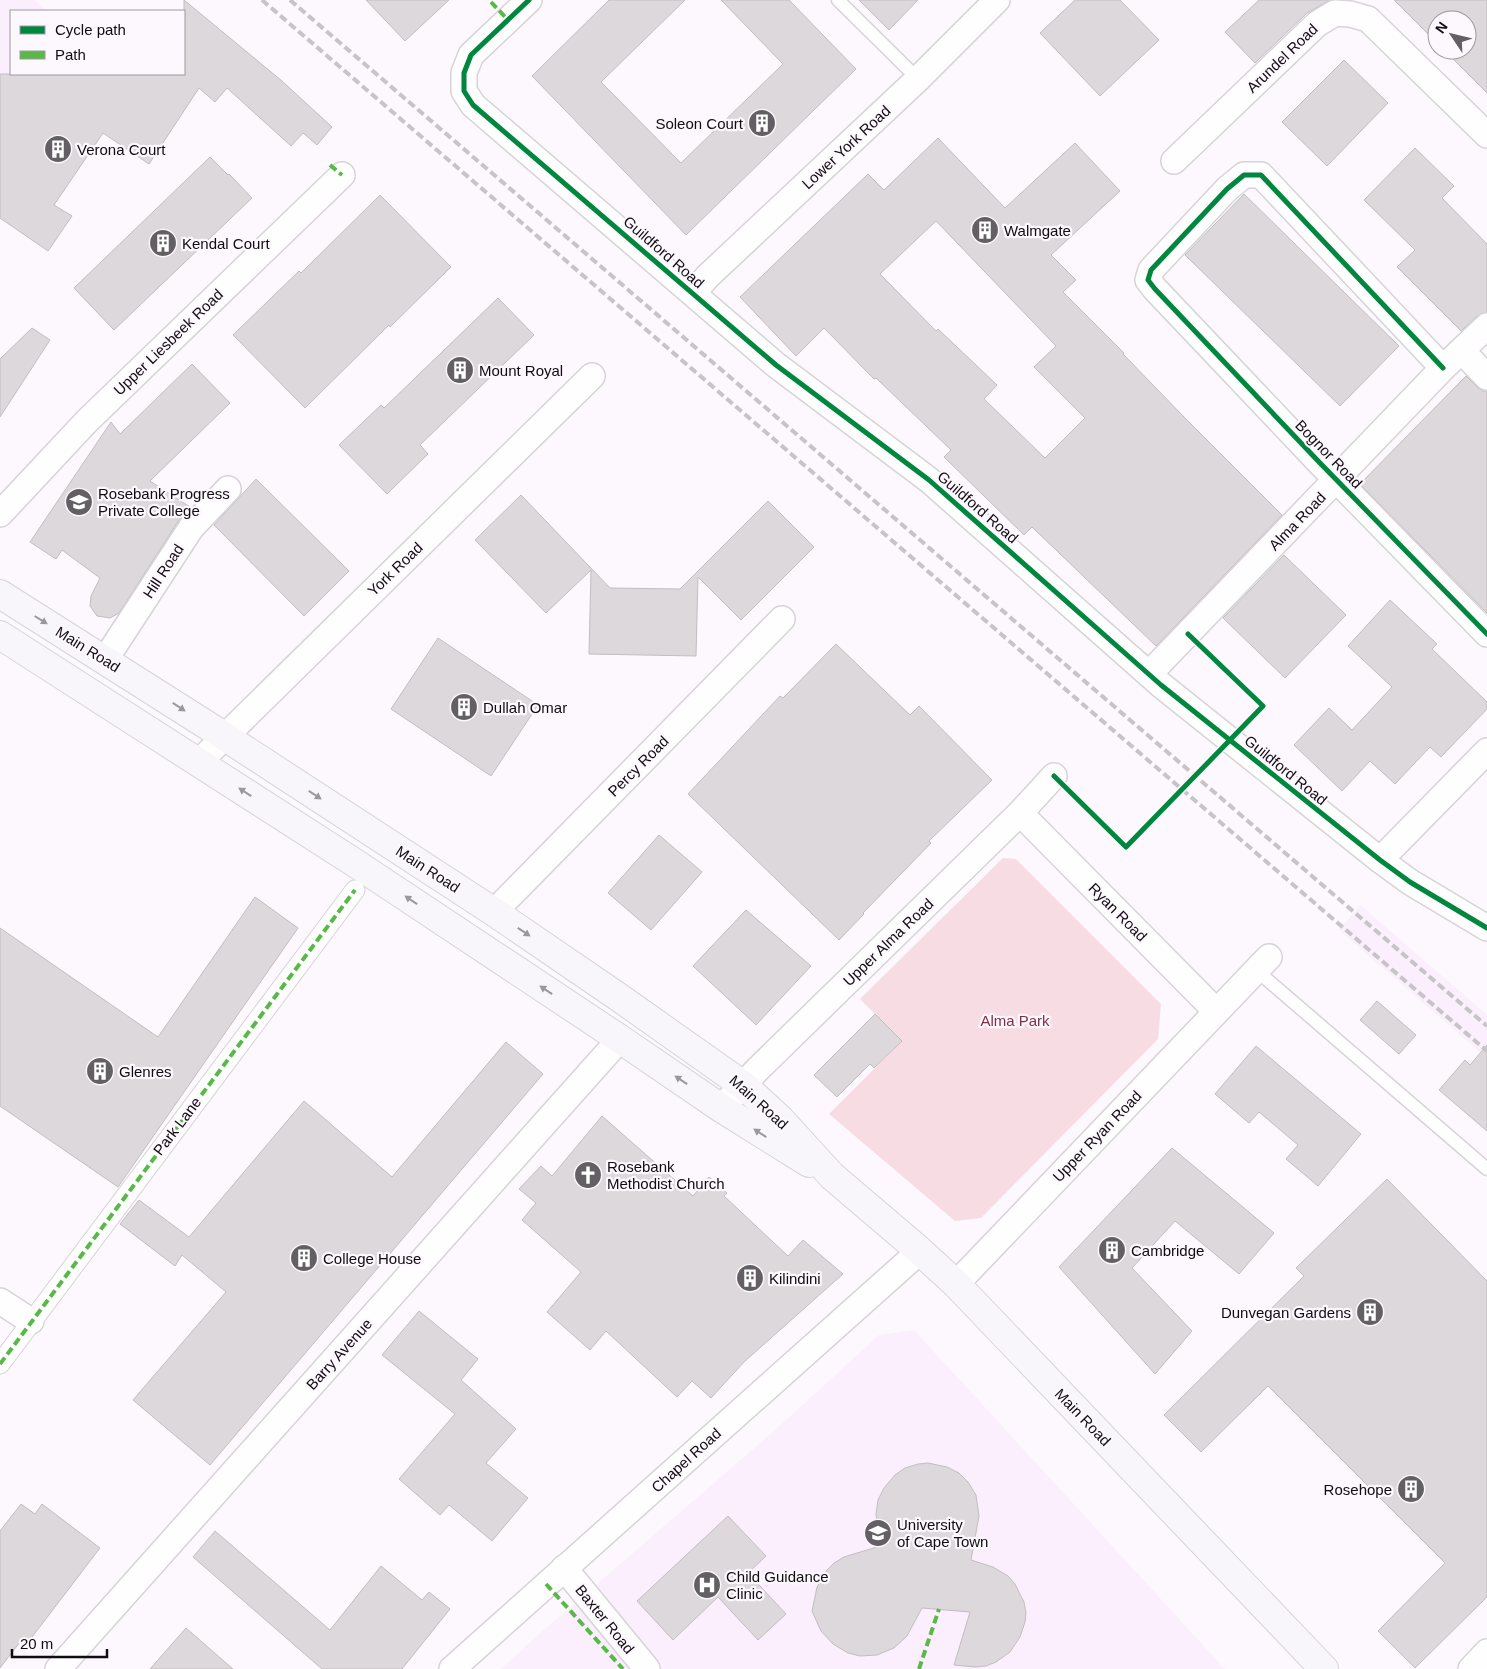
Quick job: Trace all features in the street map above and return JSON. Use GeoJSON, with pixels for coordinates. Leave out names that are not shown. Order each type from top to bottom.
{"type":"FeatureCollection","features":[{"type":"Feature","properties":{"kind":"main road","name":"Main Road"},"geometry":{"type":"LineString","coordinates":[[0,594],[224,736],[494,912],[743,1085],[780,1119],[832,1176],[956,1284],[1324,1669]]}},
{"type":"Feature","properties":{"kind":"main road","name":"Main Road"},"geometry":{"type":"LineString","coordinates":[[0,635],[364,869],[620,1038],[721,1108],[832,1176]]}},
{"type":"Feature","properties":{"kind":"street","name":"Guildford Road"},"geometry":{"type":"LineString","coordinates":[[529,0],[472,56],[464,73],[464,91],[473,105],[776,365],[929,480],[1148,674],[1380,860],[1410,882],[1487,928]]}},
{"type":"Feature","properties":{"kind":"street","name":"Lower York Road"},"geometry":{"type":"LineString","coordinates":[[693,293],[708,276],[918,79],[992,2]]}},
{"type":"Feature","properties":{"kind":"street","name":"Arundel Road"},"geometry":{"type":"LineString","coordinates":[[1174,161],[1317,24],[1335,13],[1350,14],[1368,19],[1487,135]]}},
{"type":"Feature","properties":{"kind":"street","name":"Bognor Road"},"geometry":{"type":"LineString","coordinates":[[1444,368],[1261,175],[1244,175],[1227,189],[1151,270],[1148,280],[1155,289],[1336,480],[1487,634]]}},
{"type":"Feature","properties":{"kind":"street","name":"Upper Liesbeek Road"},"geometry":{"type":"LineString","coordinates":[[0,514],[87,420],[342,176]]}},
{"type":"Feature","properties":{"kind":"street","name":"Alma Road"},"geometry":{"type":"LineString","coordinates":[[1148,674],[1487,326]]}},
{"type":"Feature","properties":{"kind":"street"},"geometry":{"type":"LineString","coordinates":[[1462,351],[1487,377]]}},
{"type":"Feature","properties":{"kind":"street","name":"York Road"},"geometry":{"type":"LineString","coordinates":[[199,762],[592,376]]}},
{"type":"Feature","properties":{"kind":"street","name":"Hill Road"},"geometry":{"type":"LineString","coordinates":[[105,660],[191,528],[228,489]]}},
{"type":"Feature","properties":{"kind":"street","name":"Percy Road"},"geometry":{"type":"LineString","coordinates":[[494,912],[782,619]]}},
{"type":"Feature","properties":{"kind":"street"},"geometry":{"type":"LineString","coordinates":[[1380,860],[1487,751]]}},
{"type":"Feature","properties":{"kind":"street","name":"Upper Alma Road"},"geometry":{"type":"LineString","coordinates":[[721,1108],[1020,813],[1054,776]]}},
{"type":"Feature","properties":{"kind":"street","name":"Ryan Road"},"geometry":{"type":"LineString","coordinates":[[1020,813],[1216,1011]]}},
{"type":"Feature","properties":{"kind":"street","name":"Park Lane"},"geometry":{"type":"LineString","coordinates":[[0,1364],[355,890]]}},
{"type":"Feature","properties":{"kind":"street","name":"Upper Ryan Road"},"geometry":{"type":"LineString","coordinates":[[956,1284],[1262,963]]}},
{"type":"Feature","properties":{"kind":"street","name":"Barry Avenue"},"geometry":{"type":"LineString","coordinates":[[58,1669],[620,1038]]}},
{"type":"Feature","properties":{"kind":"street","name":"Chapel Road"},"geometry":{"type":"LineString","coordinates":[[452,1669],[920,1251]]}},
{"type":"Feature","properties":{"kind":"street"},"geometry":{"type":"LineString","coordinates":[[0,1301],[30,1322]]}},
{"type":"Feature","properties":{"kind":"street","name":"Baxter Road"},"geometry":{"type":"LineString","coordinates":[[564,1568],[647,1669]]}},
{"type":"Feature","properties":{"kind":"street"},"geometry":{"type":"LineString","coordinates":[[1471,1669],[1487,1652]]}},
{"type":"Feature","properties":{"kind":"lane"},"geometry":{"type":"LineString","coordinates":[[838,0],[918,79]]}},
{"type":"Feature","properties":{"kind":"lane"},"geometry":{"type":"LineString","coordinates":[[1262,963],[1487,1169]]}},
{"type":"Feature","properties":{"kind":"shaded area"},"geometry":{"type":"Polygon","coordinates":[[[0,0],[35,0],[45,10],[10,10],[10,75],[47,75],[0,153],[0,0]]]}},
{"type":"Feature","properties":{"kind":"shaded area"},"geometry":{"type":"Polygon","coordinates":[[[1360,905],[1487,1015],[1487,1058],[1339,930],[1360,905]]]}},
{"type":"Feature","properties":{"kind":"shaded area","name":"University of Cape Town"},"geometry":{"type":"Polygon","coordinates":[[[914,1330],[1225,1669],[501,1669],[773,1432],[879,1335],[914,1330]]]}},
{"type":"Feature","properties":{"kind":"green space","name":"Alma Park"},"geometry":{"type":"Polygon","coordinates":[[[1003,858],[1016,859],[1161,1004],[1158,1039],[981,1218],[955,1221],[829,1114],[902,1041],[860,999],[1003,858]]]}},
{"type":"Feature","properties":{"kind":"building"},"geometry":{"type":"Polygon","coordinates":[[[184,0],[282,81],[332,127],[317,145],[303,133],[291,146],[227,88],[215,102],[199,88],[149,164],[103,133],[54,205],[72,216],[48,251],[0,218],[0,74],[185,75],[184,0]]]}},
{"type":"Feature","properties":{"kind":"building"},"geometry":{"type":"Polygon","coordinates":[[[366,0],[449,0],[405,41],[366,0]]]}},
{"type":"Feature","properties":{"kind":"building","name":"Soleon Court"},"geometry":{"type":"Polygon","coordinates":[[[609,0],[685,0],[601,82],[681,163],[783,64],[721,0],[789,0],[856,69],[686,235],[532,76],[609,0]]]}},
{"type":"Feature","properties":{"kind":"building"},"geometry":{"type":"Polygon","coordinates":[[[859,0],[918,0],[889,30],[859,0]]]}},
{"type":"Feature","properties":{"kind":"building"},"geometry":{"type":"Polygon","coordinates":[[[1075,0],[1120,0],[1159,40],[1100,96],[1040,33],[1075,0]]]}},
{"type":"Feature","properties":{"kind":"building"},"geometry":{"type":"Polygon","coordinates":[[[1259,0],[1330,0],[1307,13],[1255,63],[1225,32],[1259,0]]]}},
{"type":"Feature","properties":{"kind":"building"},"geometry":{"type":"Polygon","coordinates":[[[1394,0],[1487,0],[1487,93],[1454,60],[1477,60],[1477,10],[1427,10],[1427,33],[1394,0]]]}},
{"type":"Feature","properties":{"kind":"building"},"geometry":{"type":"Polygon","coordinates":[[[1344,60],[1388,103],[1327,166],[1282,122],[1344,60]]]}},
{"type":"Feature","properties":{"kind":"building"},"geometry":{"type":"Polygon","coordinates":[[[938,138],[1005,208],[1075,143],[1120,191],[1051,255],[1076,280],[1063,292],[1282,515],[1156,646],[1032,527],[1024,535],[944,457],[951,450],[876,378],[874,379],[824,328],[796,356],[740,297],[868,174],[884,190],[938,138]],[[936,221],[880,274],[936,331],[938,329],[997,385],[984,399],[1045,458],[1085,418],[1034,367],[1056,346],[936,221]]]}},
{"type":"Feature","properties":{"kind":"building"},"geometry":{"type":"Polygon","coordinates":[[[1415,148],[1454,186],[1442,198],[1487,244],[1487,312],[1477,316],[1461,331],[1397,267],[1415,250],[1364,200],[1415,148]]]}},
{"type":"Feature","properties":{"kind":"building","name":"Kendal Court"},"geometry":{"type":"Polygon","coordinates":[[[210,157],[252,198],[114,330],[74,288],[210,157]]]}},
{"type":"Feature","properties":{"kind":"building"},"geometry":{"type":"Polygon","coordinates":[[[1244,194],[1399,346],[1340,406],[1185,255],[1244,194]]]}},
{"type":"Feature","properties":{"kind":"building"},"geometry":{"type":"Polygon","coordinates":[[[380,195],[451,267],[305,408],[233,335],[299,271],[301,273],[380,195]]]}},
{"type":"Feature","properties":{"kind":"building","name":"Mount Royal"},"geometry":{"type":"Polygon","coordinates":[[[498,298],[534,335],[420,445],[428,454],[387,494],[339,445],[381,405],[384,408],[498,298]]]}},
{"type":"Feature","properties":{"kind":"building"},"geometry":{"type":"Polygon","coordinates":[[[32,328],[50,340],[0,417],[0,359],[32,328]]]}},
{"type":"Feature","properties":{"kind":"building"},"geometry":{"type":"Polygon","coordinates":[[[192,364],[230,403],[150,481],[190,507],[179,520],[119,613],[110,618],[97,616],[90,606],[91,596],[100,578],[62,550],[56,559],[30,542],[111,422],[120,434],[192,364]]]}},
{"type":"Feature","properties":{"kind":"building"},"geometry":{"type":"Polygon","coordinates":[[[1466,376],[1477,387],[1487,391],[1487,613],[1360,484],[1466,376]]]}},
{"type":"Feature","properties":{"kind":"building"},"geometry":{"type":"Polygon","coordinates":[[[256,479],[349,571],[304,616],[214,525],[256,479]]]}},
{"type":"Feature","properties":{"kind":"building"},"geometry":{"type":"Polygon","coordinates":[[[521,495],[610,588],[680,589],[768,501],[814,547],[741,620],[698,577],[696,656],[589,654],[591,570],[546,613],[475,540],[521,495]]]}},
{"type":"Feature","properties":{"kind":"building"},"geometry":{"type":"Polygon","coordinates":[[[1284,555],[1346,615],[1285,678],[1223,618],[1284,555]]]}},
{"type":"Feature","properties":{"kind":"building"},"geometry":{"type":"Polygon","coordinates":[[[1390,600],[1437,644],[1432,649],[1487,702],[1487,709],[1441,757],[1430,747],[1395,784],[1370,761],[1342,791],[1294,745],[1329,708],[1352,730],[1392,687],[1348,646],[1390,600]]]}},
{"type":"Feature","properties":{"kind":"building","name":"Dullah Omar"},"geometry":{"type":"Polygon","coordinates":[[[438,638],[538,705],[491,776],[391,709],[438,638]]]}},
{"type":"Feature","properties":{"kind":"building"},"geometry":{"type":"Polygon","coordinates":[[[836,644],[910,715],[919,706],[992,780],[929,841],[931,843],[839,940],[688,794],[780,696],[783,698],[836,644]]]}},
{"type":"Feature","properties":{"kind":"building"},"geometry":{"type":"Polygon","coordinates":[[[659,835],[702,872],[651,930],[608,893],[659,835]]]}},
{"type":"Feature","properties":{"kind":"building","name":"Glenres"},"geometry":{"type":"Polygon","coordinates":[[[255,897],[298,928],[118,1187],[0,1106],[0,928],[158,1037],[255,897]]]}},
{"type":"Feature","properties":{"kind":"building"},"geometry":{"type":"Polygon","coordinates":[[[746,910],[811,966],[756,1025],[693,966],[746,910]]]}},
{"type":"Feature","properties":{"kind":"building"},"geometry":{"type":"Polygon","coordinates":[[[1377,1001],[1416,1035],[1399,1054],[1360,1020],[1377,1001]]]}},
{"type":"Feature","properties":{"kind":"building"},"geometry":{"type":"Polygon","coordinates":[[[875,1014],[902,1041],[874,1068],[870,1064],[837,1097],[814,1075],[875,1014]]]}},
{"type":"Feature","properties":{"kind":"building","name":"College House"},"geometry":{"type":"Polygon","coordinates":[[[506,1042],[543,1074],[210,1465],[133,1400],[226,1292],[182,1255],[175,1266],[120,1224],[139,1200],[189,1237],[304,1101],[392,1177],[506,1042]]]}},
{"type":"Feature","properties":{"kind":"building"},"geometry":{"type":"Polygon","coordinates":[[[1487,1045],[1487,1131],[1439,1090],[1465,1060],[1470,1065],[1487,1045]]]}},
{"type":"Feature","properties":{"kind":"building"},"geometry":{"type":"Polygon","coordinates":[[[1256,1046],[1361,1134],[1318,1186],[1286,1159],[1298,1145],[1259,1112],[1249,1123],[1215,1094],[1256,1046]]]}},
{"type":"Feature","properties":{"kind":"building"},"geometry":{"type":"Polygon","coordinates":[[[602,1116],[693,1196],[709,1177],[727,1193],[724,1196],[788,1256],[803,1240],[843,1274],[744,1362],[711,1398],[692,1381],[677,1397],[606,1331],[590,1350],[547,1312],[581,1272],[522,1220],[536,1203],[519,1189],[541,1166],[552,1176],[602,1116]]]}},
{"type":"Feature","properties":{"kind":"building","name":"Cambridge"},"geometry":{"type":"Polygon","coordinates":[[[1172,1148],[1274,1233],[1239,1274],[1175,1221],[1132,1268],[1192,1331],[1155,1374],[1059,1267],[1172,1148]]]}},
{"type":"Feature","properties":{"kind":"building"},"geometry":{"type":"Polygon","coordinates":[[[1387,1179],[1487,1281],[1487,1597],[1415,1668],[1378,1631],[1445,1563],[1268,1386],[1201,1452],[1164,1415],[1304,1276],[1296,1268],[1387,1179]]]}},
{"type":"Feature","properties":{"kind":"building"},"geometry":{"type":"Polygon","coordinates":[[[419,1311],[478,1359],[461,1380],[516,1429],[486,1463],[528,1498],[492,1541],[449,1505],[440,1515],[399,1479],[455,1414],[382,1355],[419,1311]]]}},
{"type":"Feature","properties":{"kind":"building"},"geometry":{"type":"Polygon","coordinates":[[[928,1463],[947,1467],[959,1473],[968,1482],[976,1495],[979,1516],[971,1560],[993,1567],[1008,1576],[1015,1584],[1024,1602],[1025,1622],[1020,1637],[1010,1652],[996,1662],[986,1666],[954,1665],[970,1612],[922,1608],[907,1636],[894,1648],[877,1655],[860,1656],[848,1653],[833,1644],[821,1631],[812,1611],[817,1587],[827,1570],[834,1563],[844,1557],[880,1546],[876,1514],[878,1500],[884,1488],[895,1475],[905,1468],[928,1463]]]}},
{"type":"Feature","properties":{"kind":"building"},"geometry":{"type":"Polygon","coordinates":[[[21,1504],[35,1514],[42,1504],[100,1548],[29,1641],[24,1637],[0,1668],[0,1531],[21,1504]]]}},
{"type":"Feature","properties":{"kind":"building","name":"Child Guidance Clinic"},"geometry":{"type":"Polygon","coordinates":[[[728,1516],[766,1556],[748,1573],[786,1614],[758,1640],[718,1597],[673,1640],[637,1601],[728,1516]]]}},
{"type":"Feature","properties":{"kind":"building"},"geometry":{"type":"Polygon","coordinates":[[[215,1531],[330,1630],[381,1566],[422,1600],[429,1592],[450,1609],[402,1669],[322,1669],[193,1557],[215,1531]]]}},
{"type":"Feature","properties":{"kind":"building"},"geometry":{"type":"Polygon","coordinates":[[[186,1628],[233,1669],[150,1669],[186,1628]]]}},
{"type":"Feature","properties":{"kind":"railway"},"geometry":{"type":"LineString","coordinates":[[262,0],[1487,1051]]}},
{"type":"Feature","properties":{"kind":"railway"},"geometry":{"type":"LineString","coordinates":[[290,0],[1487,1026]]}},
{"type":"Feature","properties":{"kind":"marked path"},"geometry":{"type":"LineString","coordinates":[[491,2],[508,20]]}},
{"type":"Feature","properties":{"kind":"marked path"},"geometry":{"type":"LineString","coordinates":[[330,165],[342,175]]}},
{"type":"Feature","properties":{"kind":"marked path"},"geometry":{"type":"LineString","coordinates":[[0,1364],[355,890]]}},
{"type":"Feature","properties":{"kind":"marked path"},"geometry":{"type":"LineString","coordinates":[[546,1584],[623,1669]]}},
{"type":"Feature","properties":{"kind":"marked path"},"geometry":{"type":"LineString","coordinates":[[919,1669],[939,1609]]}},
{"type":"Feature","properties":{"kind":"cycle path"},"geometry":{"type":"LineString","coordinates":[[529,0],[471,55],[464,73],[464,91],[473,105],[776,365],[929,480],[1161,685],[1380,860],[1410,882],[1487,928]]}},
{"type":"Feature","properties":{"kind":"cycle path"},"geometry":{"type":"LineString","coordinates":[[1443,368],[1261,175],[1244,175],[1227,189],[1151,270],[1148,280],[1155,289],[1320,463],[1487,634]]}},
{"type":"Feature","properties":{"kind":"cycle path"},"geometry":{"type":"LineString","coordinates":[[1054,776],[1126,847],[1263,706],[1188,634]]}},
{"type":"Feature","properties":{"kind":"place","name":"Soleon Court"},"geometry":{"type":"Point","coordinates":[762,123]}},
{"type":"Feature","properties":{"kind":"place","name":"Verona Court"},"geometry":{"type":"Point","coordinates":[58,149]}},
{"type":"Feature","properties":{"kind":"place","name":"Walmgate"},"geometry":{"type":"Point","coordinates":[985,230]}},
{"type":"Feature","properties":{"kind":"place","name":"Kendal Court"},"geometry":{"type":"Point","coordinates":[163,243]}},
{"type":"Feature","properties":{"kind":"place","name":"Mount Royal"},"geometry":{"type":"Point","coordinates":[460,370]}},
{"type":"Feature","properties":{"kind":"place","name":"Rosebank Progress Private College"},"geometry":{"type":"Point","coordinates":[79,502]}},
{"type":"Feature","properties":{"kind":"place","name":"Dullah Omar"},"geometry":{"type":"Point","coordinates":[464,707]}},
{"type":"Feature","properties":{"kind":"place","name":"Glenres"},"geometry":{"type":"Point","coordinates":[100,1071]}},
{"type":"Feature","properties":{"kind":"place","name":"Rosebank Methodist Church"},"geometry":{"type":"Point","coordinates":[588,1175]}},
{"type":"Feature","properties":{"kind":"place","name":"Cambridge"},"geometry":{"type":"Point","coordinates":[1112,1250]}},
{"type":"Feature","properties":{"kind":"place","name":"College House"},"geometry":{"type":"Point","coordinates":[304,1258]}},
{"type":"Feature","properties":{"kind":"place","name":"Kilindini"},"geometry":{"type":"Point","coordinates":[750,1278]}},
{"type":"Feature","properties":{"kind":"place","name":"Dunvegan Gardens"},"geometry":{"type":"Point","coordinates":[1370,1312]}},
{"type":"Feature","properties":{"kind":"place","name":"Rosehope"},"geometry":{"type":"Point","coordinates":[1411,1489]}},
{"type":"Feature","properties":{"kind":"place","name":"University of Cape Town"},"geometry":{"type":"Point","coordinates":[878,1533]}},
{"type":"Feature","properties":{"kind":"place","name":"Child Guidance Clinic"},"geometry":{"type":"Point","coordinates":[707,1585]}}]}
